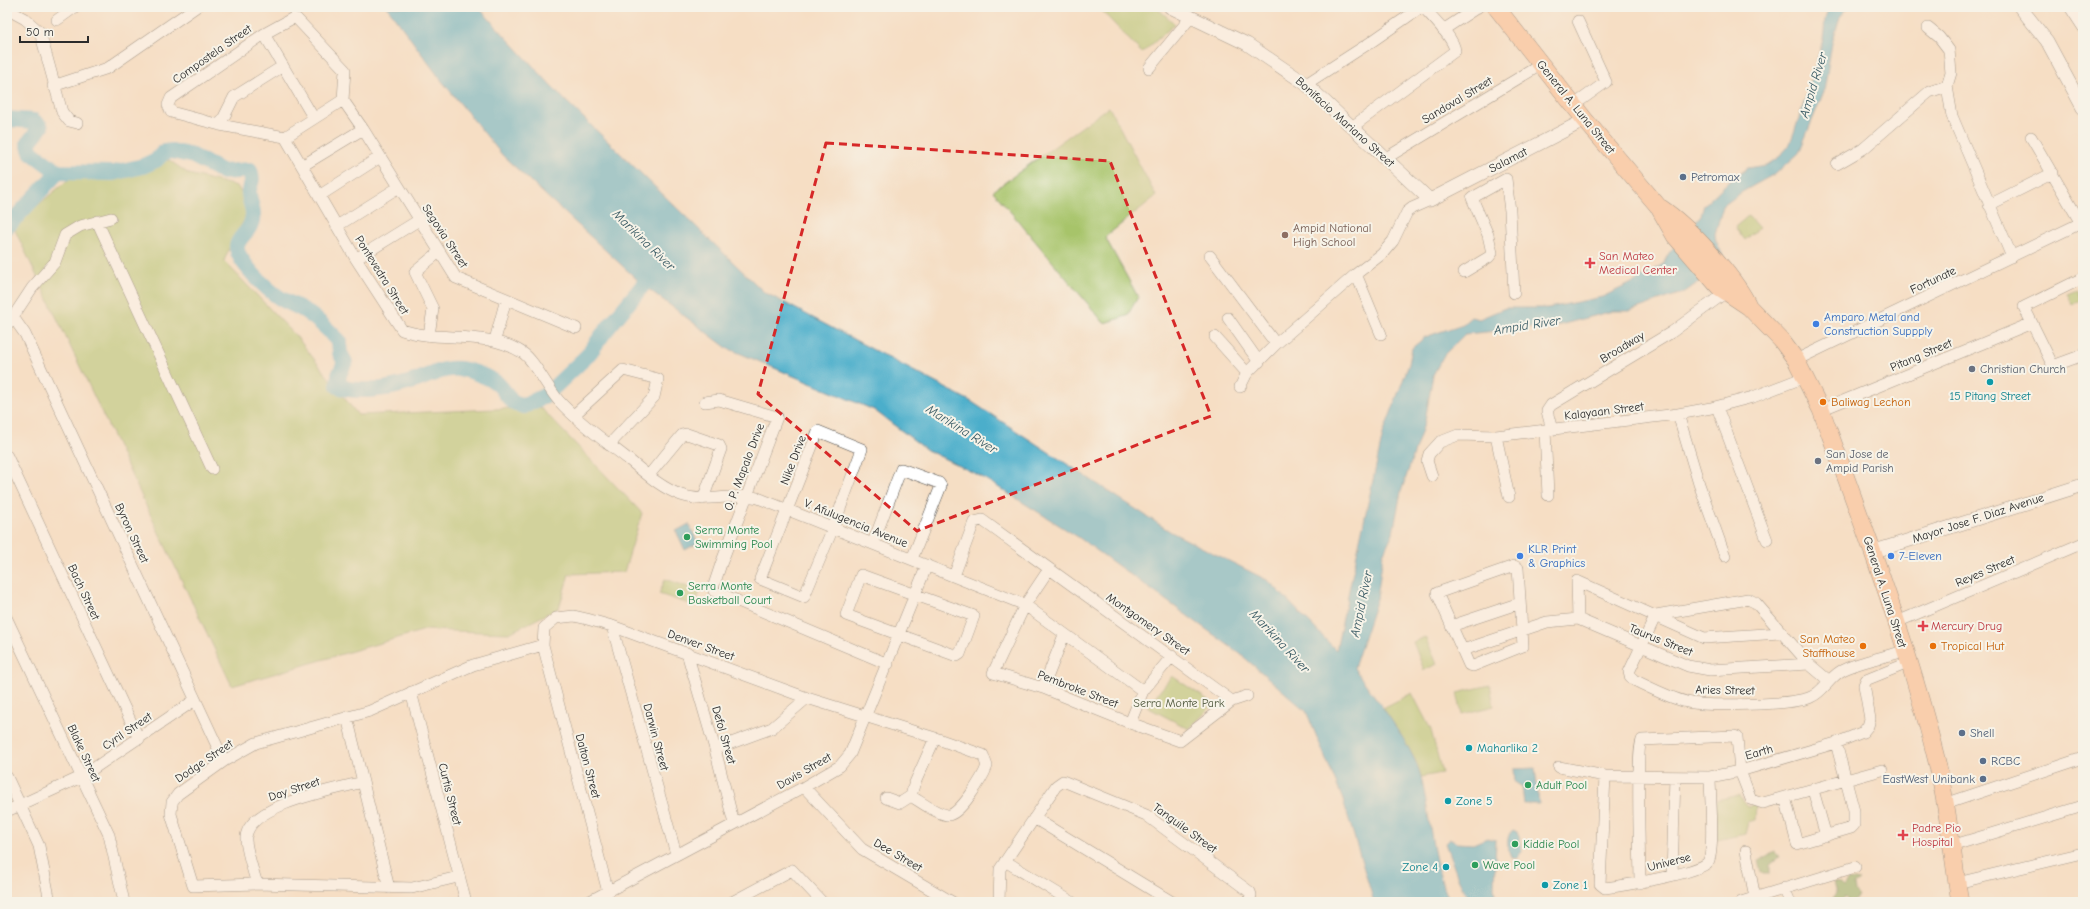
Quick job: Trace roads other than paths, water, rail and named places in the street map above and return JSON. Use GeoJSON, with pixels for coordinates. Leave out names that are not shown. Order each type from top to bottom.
{"type":"FeatureCollection","features":[{"type":"Feature","properties":{"kind":"main road","name":"General A. Luna Street"},"geometry":{"type":"LineString","coordinates":[[1496,7],[1586,120],[1725,286],[1740,290],[1749,307],[1781,340],[1796,360],[1805,377],[1821,410],[1897,622],[1937,760],[1960,902]]}},
{"type":"Feature","properties":{"kind":"street"},"geometry":{"type":"LineString","coordinates":[[57,20],[75,7]]}},
{"type":"Feature","properties":{"kind":"street"},"geometry":{"type":"LineString","coordinates":[[53,86],[108,68],[196,7]]}},
{"type":"Feature","properties":{"kind":"street","name":"Bonifacio Mariano Street"},"geometry":{"type":"LineString","coordinates":[[1170,7],[1247,44],[1306,84],[1430,200]]}},
{"type":"Feature","properties":{"kind":"street"},"geometry":{"type":"LineString","coordinates":[[1306,84],[1422,7],[1443,30],[1455,47],[1453,54],[1352,127]]}},
{"type":"Feature","properties":{"kind":"street"},"geometry":{"type":"LineString","coordinates":[[1443,30],[1478,7]]}},
{"type":"Feature","properties":{"kind":"street"},"geometry":{"type":"LineString","coordinates":[[2020,7],[2047,41],[2083,108]]}},
{"type":"Feature","properties":{"kind":"street"},"geometry":{"type":"LineString","coordinates":[[2070,7],[2082,23]]}},
{"type":"Feature","properties":{"kind":"street"},"geometry":{"type":"LineString","coordinates":[[13,12],[25,19],[40,32],[53,86],[64,117],[77,124]]}},
{"type":"Feature","properties":{"kind":"street"},"geometry":{"type":"LineString","coordinates":[[1149,68],[1191,17]]}},
{"type":"Feature","properties":{"kind":"street","name":"Compostela Street"},"geometry":{"type":"LineString","coordinates":[[285,137],[220,125],[171,112],[168,105],[171,98],[289,18],[297,19],[345,70],[343,100]]}},
{"type":"Feature","properties":{"kind":"street"},"geometry":{"type":"LineString","coordinates":[[1574,105],[1606,82],[1578,21]]}},
{"type":"Feature","properties":{"kind":"street"},"geometry":{"type":"LineString","coordinates":[[1928,28],[1939,37],[1949,50],[1951,73],[1947,86],[1952,116],[2012,257]]}},
{"type":"Feature","properties":{"kind":"street"},"geometry":{"type":"LineString","coordinates":[[264,34],[313,117]]}},
{"type":"Feature","properties":{"kind":"street","name":"Sandoval Street"},"geometry":{"type":"LineString","coordinates":[[1386,158],[1542,64]]}},
{"type":"Feature","properties":{"kind":"street"},"geometry":{"type":"LineString","coordinates":[[220,125],[234,97],[283,66]]}},
{"type":"Feature","properties":{"kind":"street"},"geometry":{"type":"LineString","coordinates":[[1837,164],[1863,149],[1929,92],[1947,86]]}},
{"type":"Feature","properties":{"kind":"street"},"geometry":{"type":"LineString","coordinates":[[285,137],[313,117],[343,100]]}},
{"type":"Feature","properties":{"kind":"street","name":"Segovia Street"},"geometry":{"type":"LineString","coordinates":[[343,100],[363,129],[456,278],[576,328]]}},
{"type":"Feature","properties":{"kind":"street","name":"Salamat"},"geometry":{"type":"LineString","coordinates":[[1430,200],[1586,120]]}},
{"type":"Feature","properties":{"kind":"street"},"geometry":{"type":"LineString","coordinates":[[302,166],[363,129]]}},
{"type":"Feature","properties":{"kind":"street","name":"Pontevedra Street"},"geometry":{"type":"LineString","coordinates":[[285,137],[356,260],[402,330],[429,335],[495,340],[523,353],[558,400]]}},
{"type":"Feature","properties":{"kind":"street"},"geometry":{"type":"LineString","coordinates":[[2031,137],[2082,225]]}},
{"type":"Feature","properties":{"kind":"street"},"geometry":{"type":"LineString","coordinates":[[319,196],[380,158]]}},
{"type":"Feature","properties":{"kind":"street"},"geometry":{"type":"LineString","coordinates":[[1500,164],[1506,179],[1510,211],[1514,293]]}},
{"type":"Feature","properties":{"kind":"street"},"geometry":{"type":"LineString","coordinates":[[1989,205],[2053,173]]}},
{"type":"Feature","properties":{"kind":"street"},"geometry":{"type":"LineString","coordinates":[[1464,272],[1490,257],[1492,253],[1488,235],[1472,198],[1506,179]]}},
{"type":"Feature","properties":{"kind":"street"},"geometry":{"type":"LineString","coordinates":[[337,226],[399,187]]}},
{"type":"Feature","properties":{"kind":"street"},"geometry":{"type":"LineString","coordinates":[[1240,387],[1247,373],[1276,344],[1356,274],[1382,254],[1393,241],[1407,212],[1412,208],[1430,200]]}},
{"type":"Feature","properties":{"kind":"street"},"geometry":{"type":"LineString","coordinates":[[10,322],[32,288],[55,262],[65,235],[80,226],[111,218]]}},
{"type":"Feature","properties":{"kind":"street"},"geometry":{"type":"LineString","coordinates":[[356,260],[419,220]]}},
{"type":"Feature","properties":{"kind":"street"},"geometry":{"type":"LineString","coordinates":[[97,221],[212,469]]}},
{"type":"Feature","properties":{"kind":"street","name":"Fortunate"},"geometry":{"type":"LineString","coordinates":[[1796,360],[2082,225]]}},
{"type":"Feature","properties":{"kind":"street"},"geometry":{"type":"LineString","coordinates":[[429,335],[433,309],[415,272],[439,252]]}},
{"type":"Feature","properties":{"kind":"street"},"geometry":{"type":"LineString","coordinates":[[1210,256],[1276,344]]}},
{"type":"Feature","properties":{"kind":"street"},"geometry":{"type":"LineString","coordinates":[[1356,274],[1381,334]]}},
{"type":"Feature","properties":{"kind":"street"},"geometry":{"type":"LineString","coordinates":[[2083,278],[2024,306],[2053,366],[2083,355]]}},
{"type":"Feature","properties":{"kind":"street","name":"Broadway"},"geometry":{"type":"LineString","coordinates":[[1548,495],[1547,411],[1551,405],[1672,332],[1725,286]]}},
{"type":"Feature","properties":{"kind":"street"},"geometry":{"type":"LineString","coordinates":[[495,340],[506,299]]}},
{"type":"Feature","properties":{"kind":"street"},"geometry":{"type":"LineString","coordinates":[[1228,318],[1259,362]]}},
{"type":"Feature","properties":{"kind":"street","name":"Byron Street"},"geometry":{"type":"LineString","coordinates":[[10,322],[22,328],[224,761]]}},
{"type":"Feature","properties":{"kind":"street","name":"Pitang Street"},"geometry":{"type":"LineString","coordinates":[[1821,410],[2032,323]]}},
{"type":"Feature","properties":{"kind":"street"},"geometry":{"type":"LineString","coordinates":[[1215,337],[1247,373]]}},
{"type":"Feature","properties":{"kind":"street"},"geometry":{"type":"LineString","coordinates":[[574,415],[623,370],[658,379],[654,397],[609,445]]}},
{"type":"Feature","properties":{"kind":"street","name":"Kalayaan Street"},"geometry":{"type":"LineString","coordinates":[[1432,476],[1427,461],[1429,454],[1440,442],[1458,435],[1496,436],[1678,414],[1752,397],[1805,377]]}},
{"type":"Feature","properties":{"kind":"street","name":"V. Afulugencia Avenue"},"geometry":{"type":"LineString","coordinates":[[558,400],[609,445],[649,475],[681,495],[703,499],[748,496],[788,509],[1025,605],[1064,635],[1144,691]]}},
{"type":"Feature","properties":{"kind":"street","name":"O. P. Mapalo Drive"},"geometry":{"type":"LineString","coordinates":[[705,402],[719,400],[777,417],[713,588],[717,593],[888,664]]}},
{"type":"Feature","properties":{"kind":"street"},"geometry":{"type":"LineString","coordinates":[[1717,406],[1767,540]]}},
{"type":"Feature","properties":{"kind":"street"},"geometry":{"type":"LineString","coordinates":[[1678,414],[1699,484],[1725,556]]}},
{"type":"Feature","properties":{"kind":"street","name":"Nike Drive"},"geometry":{"type":"LineString","coordinates":[[788,509],[818,431],[862,448],[834,528]]}},
{"type":"Feature","properties":{"kind":"street"},"geometry":{"type":"LineString","coordinates":[[649,475],[682,435],[686,434],[719,445],[721,449],[703,499]]}},
{"type":"Feature","properties":{"kind":"street"},"geometry":{"type":"LineString","coordinates":[[1496,436],[1509,497]]}},
{"type":"Feature","properties":{"kind":"street","name":"Bach Street"},"geometry":{"type":"LineString","coordinates":[[7,456],[139,739]]}},
{"type":"Feature","properties":{"kind":"street"},"geometry":{"type":"LineString","coordinates":[[873,544],[901,469],[939,483],[941,486],[912,559]]}},
{"type":"Feature","properties":{"kind":"street","name":"Mayor Jose F. Diaz Avenue"},"geometry":{"type":"LineString","coordinates":[[1872,552],[2083,485]]}},
{"type":"Feature","properties":{"kind":"street"},"geometry":{"type":"LineString","coordinates":[[788,509],[760,579],[804,597],[834,528]]}},
{"type":"Feature","properties":{"kind":"street","name":"Montgomery Street"},"geometry":{"type":"LineString","coordinates":[[954,576],[974,522],[977,520],[982,520],[1172,656],[1232,701]]}},
{"type":"Feature","properties":{"kind":"street","name":"Reyes Street"},"geometry":{"type":"LineString","coordinates":[[1897,622],[2083,543]]}},
{"type":"Feature","properties":{"kind":"street","name":"Davis Street"},"geometry":{"type":"LineString","coordinates":[[588,902],[804,787],[832,771],[846,760],[854,747],[927,565]]}},
{"type":"Feature","properties":{"kind":"street"},"geometry":{"type":"LineString","coordinates":[[1514,566],[1518,568],[1520,603],[1524,644],[1522,648],[1473,666],[1469,665],[1437,594],[1438,592],[1514,566]]}},
{"type":"Feature","properties":{"kind":"street"},"geometry":{"type":"LineString","coordinates":[[1025,605],[1049,569]]}},
{"type":"Feature","properties":{"kind":"street"},"geometry":{"type":"LineString","coordinates":[[861,575],[916,594],[974,616],[960,654],[957,656],[846,614],[861,575]]}},
{"type":"Feature","properties":{"kind":"street"},"geometry":{"type":"LineString","coordinates":[[1462,650],[1547,622],[1578,619],[1577,581],[1656,615],[1704,638],[1780,633]]}},
{"type":"Feature","properties":{"kind":"street"},"geometry":{"type":"LineString","coordinates":[[1656,615],[1748,599],[1756,604],[1780,633],[1809,664],[1828,680],[1841,671],[1906,657]]}},
{"type":"Feature","properties":{"kind":"street"},"geometry":{"type":"LineString","coordinates":[[1451,626],[1520,603]]}},
{"type":"Feature","properties":{"kind":"street","name":"Pembroke Street"},"geometry":{"type":"LineString","coordinates":[[1025,605],[993,673],[1043,688],[1176,740],[1184,739],[1232,701]]}},
{"type":"Feature","properties":{"kind":"street"},"geometry":{"type":"LineString","coordinates":[[1642,646],[1656,615]]}},
{"type":"Feature","properties":{"kind":"street","name":"Denver Street"},"geometry":{"type":"LineString","coordinates":[[543,645],[544,628],[556,618],[574,616],[612,626],[807,698],[935,738],[983,755],[987,766],[983,776],[956,813],[949,815],[943,814],[911,796]]}},
{"type":"Feature","properties":{"kind":"street","name":"Blake Street"},"geometry":{"type":"LineString","coordinates":[[7,619],[109,835],[124,902]]}},
{"type":"Feature","properties":{"kind":"street","name":"Taurus Street"},"geometry":{"type":"LineString","coordinates":[[1578,619],[1688,666],[1710,670],[1809,664]]}},
{"type":"Feature","properties":{"kind":"street","name":"Darwin Street"},"geometry":{"type":"LineString","coordinates":[[612,626],[676,854]]}},
{"type":"Feature","properties":{"kind":"street"},"geometry":{"type":"LineString","coordinates":[[1043,688],[1064,635]]}},
{"type":"Feature","properties":{"kind":"street","name":"Dodge Street"},"geometry":{"type":"LineString","coordinates":[[458,877],[418,887],[389,888],[257,884],[193,886],[171,814],[172,802],[178,794],[224,761],[245,749],[269,739],[370,711],[474,665],[543,645]]}},
{"type":"Feature","properties":{"kind":"street","name":"Dalton Street"},"geometry":{"type":"LineString","coordinates":[[543,645],[608,892]]}},
{"type":"Feature","properties":{"kind":"street","name":"Aries Street"},"geometry":{"type":"LineString","coordinates":[[1642,646],[1629,672],[1630,676],[1634,680],[1668,696],[1688,703],[1778,703],[1808,698],[1817,693],[1828,680]]}},
{"type":"Feature","properties":{"kind":"street","name":"Defol Street"},"geometry":{"type":"LineString","coordinates":[[687,653],[715,749],[734,824]]}},
{"type":"Feature","properties":{"kind":"street"},"geometry":{"type":"LineString","coordinates":[[1130,723],[1144,691],[1172,656]]}},
{"type":"Feature","properties":{"kind":"street","name":"Earth"},"geometry":{"type":"LineString","coordinates":[[1559,767],[1605,776],[1639,775],[1710,777],[1740,771],[1836,743],[1862,732],[1868,726],[1870,719],[1864,685],[1866,680],[1906,657]]}},
{"type":"Feature","properties":{"kind":"street","name":"Curtis Street"},"geometry":{"type":"LineString","coordinates":[[411,692],[458,877],[466,902]]}},
{"type":"Feature","properties":{"kind":"street"},"geometry":{"type":"LineString","coordinates":[[1232,701],[1247,696]]}},
{"type":"Feature","properties":{"kind":"street"},"geometry":{"type":"LineString","coordinates":[[715,749],[772,728],[807,698]]}},
{"type":"Feature","properties":{"kind":"street","name":"Cyril Street"},"geometry":{"type":"LineString","coordinates":[[7,811],[81,777],[195,700]]}},
{"type":"Feature","properties":{"kind":"street"},"geometry":{"type":"LineString","coordinates":[[347,718],[389,888]]}},
{"type":"Feature","properties":{"kind":"street"},"geometry":{"type":"LineString","coordinates":[[1640,883],[1638,764],[1639,744],[1642,740],[1737,737],[1740,771],[1751,799],[1763,803],[1882,770]]}},
{"type":"Feature","properties":{"kind":"street"},"geometry":{"type":"LineString","coordinates":[[886,798],[900,803],[911,796],[914,785],[935,738]]}},
{"type":"Feature","properties":{"kind":"street"},"geometry":{"type":"LineString","coordinates":[[1785,797],[1797,844],[1851,828],[1854,825],[1854,811],[1836,743]]}},
{"type":"Feature","properties":{"kind":"street"},"geometry":{"type":"LineString","coordinates":[[1945,804],[2083,758]]}},
{"type":"Feature","properties":{"kind":"street","name":"Universe"},"geometry":{"type":"LineString","coordinates":[[1605,776],[1600,884],[1605,888],[1640,883],[1672,875],[1702,867],[1708,862],[1711,848],[1710,777]]}},
{"type":"Feature","properties":{"kind":"street"},"geometry":{"type":"LineString","coordinates":[[1672,875],[1675,776]]}},
{"type":"Feature","properties":{"kind":"street"},"geometry":{"type":"LineString","coordinates":[[7,777],[39,846],[50,902]]}},
{"type":"Feature","properties":{"kind":"street","name":"Day Street"},"geometry":{"type":"LineString","coordinates":[[257,884],[246,837],[249,827],[258,817],[278,806],[363,782]]}},
{"type":"Feature","properties":{"kind":"street","name":"Tanguile Street"},"geometry":{"type":"LineString","coordinates":[[1034,818],[1056,786],[1063,782],[1069,783],[1146,815],[1249,897]]}},
{"type":"Feature","properties":{"kind":"street","name":"Dee Street"},"geometry":{"type":"LineString","coordinates":[[804,787],[862,850],[952,902]]}},
{"type":"Feature","properties":{"kind":"street"},"geometry":{"type":"LineString","coordinates":[[1813,790],[1826,836]]}},
{"type":"Feature","properties":{"kind":"street"},"geometry":{"type":"LineString","coordinates":[[1951,846],[2083,806]]}},
{"type":"Feature","properties":{"kind":"street"},"geometry":{"type":"LineString","coordinates":[[1000,902],[1000,869],[1034,818],[1172,902]]}},
{"type":"Feature","properties":{"kind":"street"},"geometry":{"type":"LineString","coordinates":[[1746,852],[1755,898]]}},
{"type":"Feature","properties":{"kind":"street"},"geometry":{"type":"LineString","coordinates":[[1957,884],[2083,853]]}},
{"type":"Feature","properties":{"kind":"street"},"geometry":{"type":"LineString","coordinates":[[1005,861],[1072,902]]}},
{"type":"Feature","properties":{"kind":"street"},"geometry":{"type":"LineString","coordinates":[[1741,902],[1855,867]]}},
{"type":"Feature","properties":{"kind":"street"},"geometry":{"type":"LineString","coordinates":[[732,902],[792,870],[822,902]]}},
{"type":"Feature","properties":{"kind":"street"},"geometry":{"type":"LineString","coordinates":[[1784,888],[1790,902]]}},
{"type":"Feature","properties":{"kind":"water"},"geometry":{"type":"Polygon","coordinates":[[[387,7],[478,7],[564,99],[764,292],[972,402],[1171,532],[1269,581],[1336,650],[1383,434],[1409,364],[1412,348],[1425,337],[1463,324],[1471,317],[1479,319],[1505,308],[1548,308],[1602,297],[1634,282],[1663,264],[1669,253],[1701,215],[1704,205],[1727,183],[1748,168],[1767,165],[1779,157],[1789,146],[1803,107],[1822,43],[1826,15],[1830,7],[1848,7],[1840,17],[1832,43],[1824,91],[1799,153],[1778,172],[1742,192],[1723,206],[1715,234],[1716,241],[1726,262],[1685,292],[1630,311],[1613,311],[1560,325],[1465,334],[1444,355],[1433,375],[1425,421],[1401,492],[1393,533],[1383,554],[1377,599],[1354,668],[1402,736],[1417,764],[1421,777],[1435,856],[1450,902],[1374,902],[1343,800],[1306,711],[1239,653],[1078,537],[982,477],[927,450],[874,410],[727,348],[643,285],[503,156],[441,80],[387,7]]]}},
{"type":"Feature","properties":{"kind":"water","name":"Serra Monte Swimming Pool"},"geometry":{"type":"Polygon","coordinates":[[[689,524],[698,543],[685,550],[676,531],[689,524]]]}},
{"type":"Feature","properties":{"kind":"water","name":"Adult Pool"},"geometry":{"type":"Polygon","coordinates":[[[1535,768],[1539,804],[1524,804],[1522,787],[1515,782],[1514,769],[1535,768]]]}},
{"type":"Feature","properties":{"kind":"water","name":"Kiddie Pool"},"geometry":{"type":"Polygon","coordinates":[[[1513,830],[1517,832],[1521,842],[1522,852],[1516,858],[1512,858],[1508,847],[1510,832],[1513,830]]]}},
{"type":"Feature","properties":{"kind":"water","name":"Wave Pool"},"geometry":{"type":"Polygon","coordinates":[[[1487,838],[1496,840],[1494,887],[1496,902],[1470,902],[1458,878],[1445,843],[1449,839],[1457,843],[1473,844],[1487,838]]]}},
{"type":"Feature","properties":{"kind":"waterway","name":"Marikina River"},"geometry":{"type":"LineString","coordinates":[[7,119],[34,121],[41,127],[28,143],[31,152],[58,172],[113,173],[143,166],[156,160],[164,152],[172,151],[193,156],[223,172],[250,170],[252,181],[249,188],[249,194],[253,216],[249,228],[237,246],[241,259],[268,289],[280,298],[310,314],[339,341],[340,353],[345,362],[339,375],[338,386],[346,388],[355,390],[374,390],[394,387],[444,370],[458,369],[474,372],[494,381],[513,402],[524,406],[546,395],[588,355],[603,334],[657,268]]}},
{"type":"Feature","properties":{"kind":"waterway"},"geometry":{"type":"LineString","coordinates":[[7,227],[58,172]]}},
{"type":"Feature","properties":{"kind":"place","name":"Petromax"},"geometry":{"type":"Point","coordinates":[1683,177]}},
{"type":"Feature","properties":{"kind":"place","name":"Ampid National High School"},"geometry":{"type":"Point","coordinates":[1285,235]}},
{"type":"Feature","properties":{"kind":"place","name":"San Mateo Medical Center"},"geometry":{"type":"Point","coordinates":[1590,263]}},
{"type":"Feature","properties":{"kind":"place","name":"Amparo Metal and Construction Suppply"},"geometry":{"type":"Point","coordinates":[1816,324]}},
{"type":"Feature","properties":{"kind":"place","name":"Christian Church"},"geometry":{"type":"Point","coordinates":[1972,369]}},
{"type":"Feature","properties":{"kind":"place","name":"15 Pitang Street"},"geometry":{"type":"Point","coordinates":[1990,382]}},
{"type":"Feature","properties":{"kind":"place","name":"Baliwag Lechon"},"geometry":{"type":"Point","coordinates":[1823,402]}},
{"type":"Feature","properties":{"kind":"place","name":"San Jose de Ampid Parish"},"geometry":{"type":"Point","coordinates":[1818,461]}},
{"type":"Feature","properties":{"kind":"place","name":"Serra Monte Swimming Pool"},"geometry":{"type":"Point","coordinates":[687,537]}},
{"type":"Feature","properties":{"kind":"place","name":"KLR Print & Graphics"},"geometry":{"type":"Point","coordinates":[1520,556]}},
{"type":"Feature","properties":{"kind":"place","name":"7-Eleven"},"geometry":{"type":"Point","coordinates":[1891,556]}},
{"type":"Feature","properties":{"kind":"place","name":"Serra Monte Basketball Court"},"geometry":{"type":"Point","coordinates":[680,593]}},
{"type":"Feature","properties":{"kind":"place","name":"Mercury Drug"},"geometry":{"type":"Point","coordinates":[1923,626]}},
{"type":"Feature","properties":{"kind":"place","name":"San Mateo Staffhouse"},"geometry":{"type":"Point","coordinates":[1863,646]}},
{"type":"Feature","properties":{"kind":"place","name":"Tropical Hut"},"geometry":{"type":"Point","coordinates":[1933,646]}},
{"type":"Feature","properties":{"kind":"place","name":"Shell"},"geometry":{"type":"Point","coordinates":[1962,733]}},
{"type":"Feature","properties":{"kind":"place","name":"Maharlika 2"},"geometry":{"type":"Point","coordinates":[1469,748]}},
{"type":"Feature","properties":{"kind":"place","name":"RCBC"},"geometry":{"type":"Point","coordinates":[1983,761]}},
{"type":"Feature","properties":{"kind":"place","name":"EastWest Unibank"},"geometry":{"type":"Point","coordinates":[1983,779]}},
{"type":"Feature","properties":{"kind":"place","name":"Adult Pool"},"geometry":{"type":"Point","coordinates":[1528,785]}},
{"type":"Feature","properties":{"kind":"place","name":"Zone 5"},"geometry":{"type":"Point","coordinates":[1448,801]}},
{"type":"Feature","properties":{"kind":"place","name":"Padre Pio Hospital"},"geometry":{"type":"Point","coordinates":[1903,835]}},
{"type":"Feature","properties":{"kind":"place","name":"Kiddie Pool"},"geometry":{"type":"Point","coordinates":[1515,844]}},
{"type":"Feature","properties":{"kind":"place","name":"Wave Pool"},"geometry":{"type":"Point","coordinates":[1475,865]}},
{"type":"Feature","properties":{"kind":"place","name":"Zone 4"},"geometry":{"type":"Point","coordinates":[1446,867]}},
{"type":"Feature","properties":{"kind":"place","name":"Zone 1"},"geometry":{"type":"Point","coordinates":[1545,885]}},
{"type":"Feature","properties":{"kind":"water label","name":"Ampid River"},"geometry":{"type":"Point","coordinates":[1813,85]}},
{"type":"Feature","properties":{"kind":"water label","name":"Ampid River"},"geometry":{"type":"Point","coordinates":[1527,325]}},
{"type":"Feature","properties":{"kind":"water label","name":"Ampid River"},"geometry":{"type":"Point","coordinates":[1361,604]}},
{"type":"Feature","properties":{"kind":"park label","name":"Serra Monte Park"},"geometry":{"type":"Point","coordinates":[1179,703]}}]}
